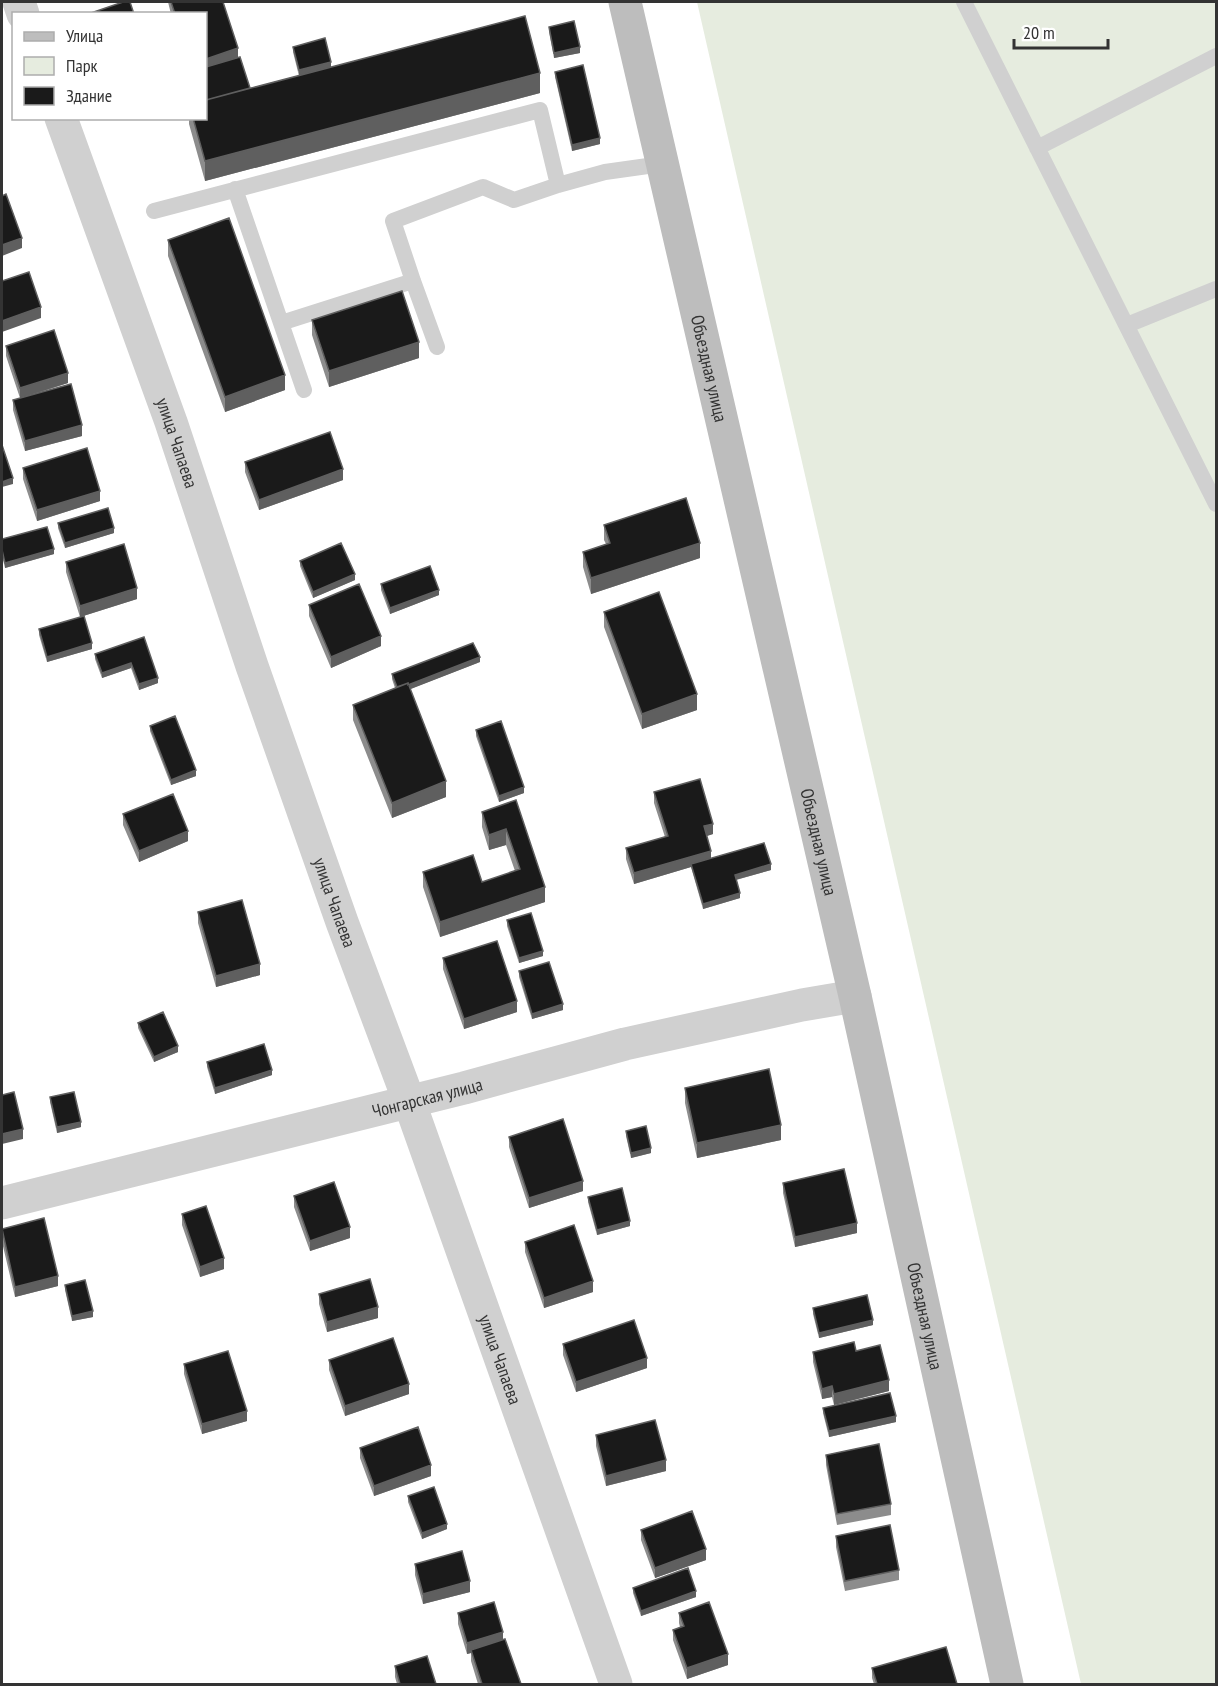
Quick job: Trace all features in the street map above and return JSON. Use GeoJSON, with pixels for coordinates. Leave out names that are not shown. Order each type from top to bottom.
{"type":"FeatureCollection","features":[{"type":"Feature","properties":{"kind":"street","name":"Объездная улица"},"geometry":{"type":"LineString","coordinates":[[625,2],[855,996],[1006,1684]]}},
{"type":"Feature","properties":{"kind":"street","name":"улица Чапаева"},"geometry":{"type":"LineString","coordinates":[[62,120],[171,422],[252,666],[342,922],[409,1101],[616,1684]]}},
{"type":"Feature","properties":{"kind":"street","name":"Чонгарская улица"},"geometry":{"type":"LineString","coordinates":[[2,1203],[464,1088],[625,1044],[802,1005],[855,996]]}},
{"type":"Feature","properties":{"kind":"lane"},"geometry":{"type":"LineString","coordinates":[[964,2],[1216,504]]}},
{"type":"Feature","properties":{"kind":"lane"},"geometry":{"type":"LineString","coordinates":[[1037,148],[1216,56]]}},
{"type":"Feature","properties":{"kind":"lane"},"geometry":{"type":"LineString","coordinates":[[154,211],[540,110],[558,184]]}},
{"type":"Feature","properties":{"kind":"lane"},"geometry":{"type":"LineString","coordinates":[[437,347],[393,221],[483,187],[514,200],[558,184],[605,172],[663,164]]}},
{"type":"Feature","properties":{"kind":"lane"},"geometry":{"type":"LineString","coordinates":[[235,189],[304,390]]}},
{"type":"Feature","properties":{"kind":"lane"},"geometry":{"type":"LineString","coordinates":[[281,323],[413,281]]}},
{"type":"Feature","properties":{"kind":"lane"},"geometry":{"type":"LineString","coordinates":[[1127,325],[1216,290]]}},
{"type":"Feature","properties":{"kind":"green space"},"geometry":{"type":"Polygon","coordinates":[[[697,2],[1216,2],[1216,1684],[1081,1684],[697,2]]]}},
{"type":"Feature","properties":{"kind":"building"},"geometry":{"type":"Polygon","coordinates":[[[123,2],[130,2],[133,12],[94,12],[123,2]]]}},
{"type":"Feature","properties":{"kind":"building"},"geometry":{"type":"Polygon","coordinates":[[[171,2],[223,2],[238,48],[207,59],[207,12],[174,12],[171,2]]]}},
{"type":"Feature","properties":{"kind":"building"},"geometry":{"type":"Polygon","coordinates":[[[525,16],[540,73],[205,161],[194,120],[207,120],[207,100],[525,16]]]}},
{"type":"Feature","properties":{"kind":"building"},"geometry":{"type":"Polygon","coordinates":[[[574,21],[580,47],[554,53],[549,27],[574,21]]]}},
{"type":"Feature","properties":{"kind":"building"},"geometry":{"type":"Polygon","coordinates":[[[325,38],[331,62],[299,70],[293,47],[325,38]]]}},
{"type":"Feature","properties":{"kind":"building"},"geometry":{"type":"Polygon","coordinates":[[[240,57],[250,88],[207,100],[207,67],[240,57]]]}},
{"type":"Feature","properties":{"kind":"building"},"geometry":{"type":"Polygon","coordinates":[[[583,65],[600,138],[572,145],[555,72],[583,65]]]}},
{"type":"Feature","properties":{"kind":"building"},"geometry":{"type":"Polygon","coordinates":[[[6,194],[22,238],[2,245],[2,196],[6,194]]]}},
{"type":"Feature","properties":{"kind":"building"},"geometry":{"type":"Polygon","coordinates":[[[229,218],[285,375],[225,397],[168,240],[229,218]]]}},
{"type":"Feature","properties":{"kind":"building"},"geometry":{"type":"Polygon","coordinates":[[[29,272],[41,307],[2,321],[2,281],[29,272]]]}},
{"type":"Feature","properties":{"kind":"building"},"geometry":{"type":"Polygon","coordinates":[[[402,291],[419,342],[329,371],[312,320],[402,291]]]}},
{"type":"Feature","properties":{"kind":"building"},"geometry":{"type":"Polygon","coordinates":[[[54,330],[68,373],[20,388],[6,346],[54,330]]]}},
{"type":"Feature","properties":{"kind":"building"},"geometry":{"type":"Polygon","coordinates":[[[71,384],[82,425],[25,441],[13,400],[71,384]]]}},
{"type":"Feature","properties":{"kind":"building"},"geometry":{"type":"Polygon","coordinates":[[[330,432],[343,469],[259,500],[245,462],[330,432]]]}},
{"type":"Feature","properties":{"kind":"building"},"geometry":{"type":"Polygon","coordinates":[[[2,445],[13,478],[2,482],[2,445]]]}},
{"type":"Feature","properties":{"kind":"building"},"geometry":{"type":"Polygon","coordinates":[[[87,448],[100,491],[37,510],[23,468],[87,448]]]}},
{"type":"Feature","properties":{"kind":"building"},"geometry":{"type":"Polygon","coordinates":[[[686,498],[700,543],[591,578],[583,552],[610,543],[604,525],[686,498]]]}},
{"type":"Feature","properties":{"kind":"building"},"geometry":{"type":"Polygon","coordinates":[[[108,508],[114,528],[65,543],[58,523],[108,508]]]}},
{"type":"Feature","properties":{"kind":"building"},"geometry":{"type":"Polygon","coordinates":[[[47,527],[54,549],[5,563],[2,539],[47,527]]]}},
{"type":"Feature","properties":{"kind":"building"},"geometry":{"type":"Polygon","coordinates":[[[341,543],[355,574],[313,592],[300,561],[341,543]]]}},
{"type":"Feature","properties":{"kind":"building"},"geometry":{"type":"Polygon","coordinates":[[[124,544],[137,588],[80,606],[66,562],[124,544]]]}},
{"type":"Feature","properties":{"kind":"building"},"geometry":{"type":"Polygon","coordinates":[[[430,566],[439,590],[390,608],[381,584],[430,566]]]}},
{"type":"Feature","properties":{"kind":"building"},"geometry":{"type":"Polygon","coordinates":[[[359,584],[381,636],[331,657],[309,605],[359,584]]]}},
{"type":"Feature","properties":{"kind":"building"},"geometry":{"type":"Polygon","coordinates":[[[659,592],[697,694],[642,714],[604,612],[659,592]]]}},
{"type":"Feature","properties":{"kind":"building"},"geometry":{"type":"Polygon","coordinates":[[[84,616],[92,643],[47,657],[39,629],[84,616]]]}},
{"type":"Feature","properties":{"kind":"building"},"geometry":{"type":"Polygon","coordinates":[[[144,637],[158,678],[139,684],[131,663],[102,673],[95,654],[144,637]]]}},
{"type":"Feature","properties":{"kind":"building"},"geometry":{"type":"Polygon","coordinates":[[[473,643],[480,657],[408,685],[408,683],[397,687],[392,674],[473,643]]]}},
{"type":"Feature","properties":{"kind":"building"},"geometry":{"type":"Polygon","coordinates":[[[408,683],[446,781],[392,803],[353,705],[408,683]]]}},
{"type":"Feature","properties":{"kind":"building"},"geometry":{"type":"Polygon","coordinates":[[[175,716],[196,770],[171,780],[150,726],[175,716]]]}},
{"type":"Feature","properties":{"kind":"building"},"geometry":{"type":"Polygon","coordinates":[[[501,721],[524,787],[499,796],[476,730],[501,721]]]}},
{"type":"Feature","properties":{"kind":"building"},"geometry":{"type":"Polygon","coordinates":[[[700,779],[713,824],[704,826],[711,851],[634,873],[626,848],[668,836],[654,792],[700,779]]]}},
{"type":"Feature","properties":{"kind":"building"},"geometry":{"type":"Polygon","coordinates":[[[173,794],[188,831],[139,851],[123,814],[173,794]]]}},
{"type":"Feature","properties":{"kind":"building"},"geometry":{"type":"Polygon","coordinates":[[[516,800],[545,887],[440,922],[423,872],[473,855],[482,882],[520,869],[506,829],[489,835],[482,812],[516,800]]]}},
{"type":"Feature","properties":{"kind":"building"},"geometry":{"type":"Polygon","coordinates":[[[764,843],[771,864],[735,875],[740,893],[703,904],[691,864],[764,843]]]}},
{"type":"Feature","properties":{"kind":"building"},"geometry":{"type":"Polygon","coordinates":[[[242,900],[260,964],[216,976],[198,912],[242,900]]]}},
{"type":"Feature","properties":{"kind":"building"},"geometry":{"type":"Polygon","coordinates":[[[531,913],[543,951],[519,958],[507,920],[531,913]]]}},
{"type":"Feature","properties":{"kind":"building"},"geometry":{"type":"Polygon","coordinates":[[[497,941],[517,1001],[464,1019],[443,958],[497,941]]]}},
{"type":"Feature","properties":{"kind":"building"},"geometry":{"type":"Polygon","coordinates":[[[549,962],[563,1004],[532,1014],[519,971],[549,962]]]}},
{"type":"Feature","properties":{"kind":"building"},"geometry":{"type":"Polygon","coordinates":[[[163,1012],[178,1046],[154,1057],[138,1023],[163,1012]]]}},
{"type":"Feature","properties":{"kind":"building"},"geometry":{"type":"Polygon","coordinates":[[[264,1044],[272,1070],[215,1088],[207,1062],[264,1044]]]}},
{"type":"Feature","properties":{"kind":"building"},"geometry":{"type":"Polygon","coordinates":[[[769,1069],[781,1125],[697,1143],[685,1088],[769,1069]]]}},
{"type":"Feature","properties":{"kind":"building"},"geometry":{"type":"Polygon","coordinates":[[[14,1092],[23,1129],[2,1134],[2,1095],[14,1092]]]}},
{"type":"Feature","properties":{"kind":"building"},"geometry":{"type":"Polygon","coordinates":[[[74,1092],[81,1122],[57,1127],[50,1097],[74,1092]]]}},
{"type":"Feature","properties":{"kind":"building"},"geometry":{"type":"Polygon","coordinates":[[[563,1119],[583,1181],[529,1198],[509,1137],[563,1119]]]}},
{"type":"Feature","properties":{"kind":"building"},"geometry":{"type":"Polygon","coordinates":[[[646,1126],[651,1148],[631,1153],[626,1131],[646,1126]]]}},
{"type":"Feature","properties":{"kind":"building"},"geometry":{"type":"Polygon","coordinates":[[[844,1169],[857,1223],[795,1237],[783,1183],[844,1169]]]}},
{"type":"Feature","properties":{"kind":"building"},"geometry":{"type":"Polygon","coordinates":[[[334,1182],[350,1227],[310,1241],[294,1196],[334,1182]]]}},
{"type":"Feature","properties":{"kind":"building"},"geometry":{"type":"Polygon","coordinates":[[[622,1188],[630,1221],[597,1230],[588,1197],[622,1188]]]}},
{"type":"Feature","properties":{"kind":"building"},"geometry":{"type":"Polygon","coordinates":[[[206,1206],[224,1258],[200,1267],[182,1214],[206,1206]]]}},
{"type":"Feature","properties":{"kind":"building"},"geometry":{"type":"Polygon","coordinates":[[[44,1218],[58,1276],[15,1287],[2,1229],[44,1218]]]}},
{"type":"Feature","properties":{"kind":"building"},"geometry":{"type":"Polygon","coordinates":[[[574,1225],[593,1281],[544,1298],[525,1242],[574,1225]]]}},
{"type":"Feature","properties":{"kind":"building"},"geometry":{"type":"Polygon","coordinates":[[[370,1279],[378,1307],[327,1322],[319,1294],[370,1279]]]}},
{"type":"Feature","properties":{"kind":"building"},"geometry":{"type":"Polygon","coordinates":[[[85,1280],[93,1311],[72,1316],[65,1285],[85,1280]]]}},
{"type":"Feature","properties":{"kind":"building"},"geometry":{"type":"Polygon","coordinates":[[[867,1295],[873,1320],[819,1333],[813,1308],[867,1295]]]}},
{"type":"Feature","properties":{"kind":"building"},"geometry":{"type":"Polygon","coordinates":[[[634,1320],[647,1358],[576,1382],[563,1344],[634,1320]]]}},
{"type":"Feature","properties":{"kind":"building"},"geometry":{"type":"Polygon","coordinates":[[[393,1338],[409,1384],[345,1406],[329,1360],[393,1338]]]}},
{"type":"Feature","properties":{"kind":"building"},"geometry":{"type":"Polygon","coordinates":[[[854,1342],[856,1351],[880,1345],[889,1380],[834,1394],[832,1386],[822,1389],[813,1352],[854,1342]]]}},
{"type":"Feature","properties":{"kind":"building"},"geometry":{"type":"Polygon","coordinates":[[[228,1351],[247,1411],[202,1424],[184,1364],[228,1351]]]}},
{"type":"Feature","properties":{"kind":"building"},"geometry":{"type":"Polygon","coordinates":[[[890,1393],[896,1416],[829,1431],[823,1408],[890,1393]]]}},
{"type":"Feature","properties":{"kind":"building"},"geometry":{"type":"Polygon","coordinates":[[[655,1420],[666,1460],[606,1476],[596,1435],[655,1420]]]}},
{"type":"Feature","properties":{"kind":"building"},"geometry":{"type":"Polygon","coordinates":[[[418,1427],[431,1465],[374,1486],[360,1448],[418,1427]]]}},
{"type":"Feature","properties":{"kind":"building"},"geometry":{"type":"Polygon","coordinates":[[[879,1444],[891,1504],[837,1514],[826,1455],[879,1444]]]}},
{"type":"Feature","properties":{"kind":"building"},"geometry":{"type":"Polygon","coordinates":[[[434,1487],[447,1524],[422,1533],[408,1496],[434,1487]]]}},
{"type":"Feature","properties":{"kind":"building"},"geometry":{"type":"Polygon","coordinates":[[[692,1511],[706,1549],[655,1568],[641,1530],[692,1511]]]}},
{"type":"Feature","properties":{"kind":"building"},"geometry":{"type":"Polygon","coordinates":[[[890,1525],[899,1570],[845,1581],[836,1536],[890,1525]]]}},
{"type":"Feature","properties":{"kind":"building"},"geometry":{"type":"Polygon","coordinates":[[[462,1551],[470,1581],[423,1594],[415,1564],[462,1551]]]}},
{"type":"Feature","properties":{"kind":"building"},"geometry":{"type":"Polygon","coordinates":[[[688,1568],[696,1591],[641,1611],[633,1588],[688,1568]]]}},
{"type":"Feature","properties":{"kind":"building"},"geometry":{"type":"Polygon","coordinates":[[[494,1602],[503,1632],[467,1643],[458,1613],[494,1602]]]}},
{"type":"Feature","properties":{"kind":"building"},"geometry":{"type":"Polygon","coordinates":[[[709,1602],[728,1654],[687,1668],[673,1630],[684,1626],[679,1613],[709,1602]]]}},
{"type":"Feature","properties":{"kind":"building"},"geometry":{"type":"Polygon","coordinates":[[[505,1639],[521,1684],[482,1684],[471,1650],[505,1639]]]}},
{"type":"Feature","properties":{"kind":"building"},"geometry":{"type":"Polygon","coordinates":[[[946,1647],[957,1684],[877,1684],[872,1668],[946,1647]]]}},
{"type":"Feature","properties":{"kind":"building"},"geometry":{"type":"Polygon","coordinates":[[[427,1656],[436,1684],[400,1684],[395,1666],[427,1656]]]}}]}
